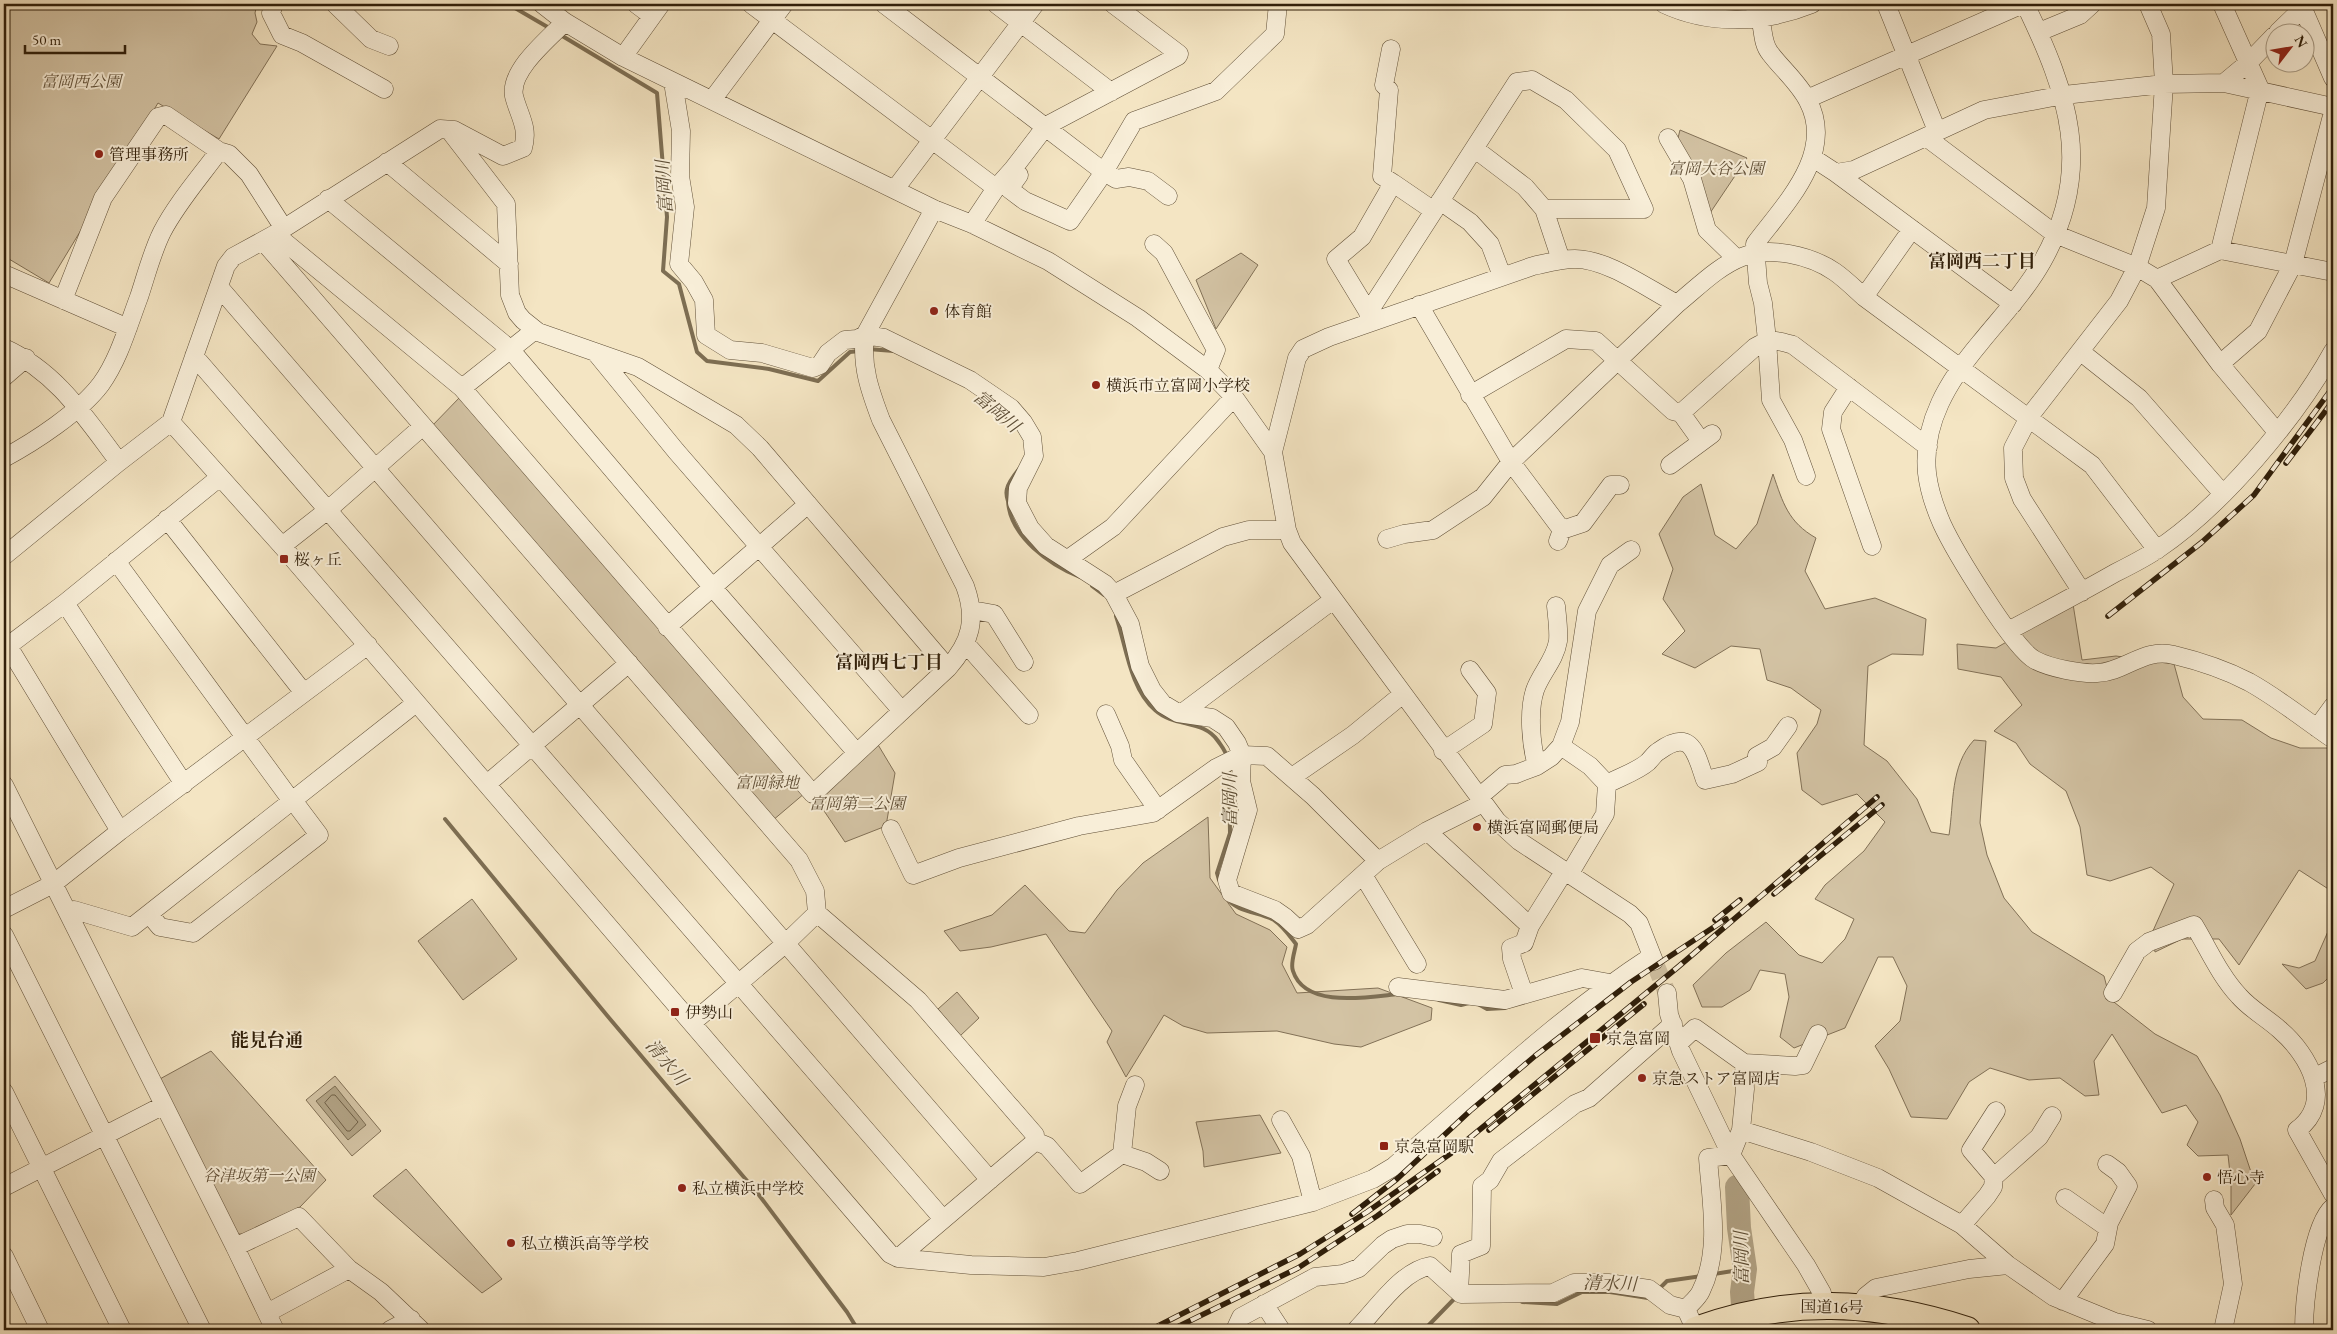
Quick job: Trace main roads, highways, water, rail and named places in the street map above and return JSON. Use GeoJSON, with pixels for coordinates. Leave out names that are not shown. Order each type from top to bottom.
{"type":"FeatureCollection","features":[{"type":"Feature","properties":{"kind":"highway","name":"国道16号"},"geometry":{"type":"LineString","coordinates":[[1693,1323],[1780,1308],[1824,1305],[1860,1306],[1920,1316],[1967,1330]]}},
{"type":"Feature","properties":{"kind":"water"},"geometry":{"type":"Polygon","coordinates":[[[335,1086],[366,1125],[348,1140],[316,1101],[335,1086]]]}},
{"type":"Feature","properties":{"kind":"waterway","name":"富岡川"},"geometry":{"type":"LineString","coordinates":[[508,4],[551,29]]}},
{"type":"Feature","properties":{"kind":"waterway","name":"富岡川"},"geometry":{"type":"LineString","coordinates":[[559,34],[657,93],[667,217],[663,271],[679,284],[697,352],[707,361],[769,369],[818,381],[850,352],[859,351]]}},
{"type":"Feature","properties":{"kind":"waterway","name":"富岡川"},"geometry":{"type":"LineString","coordinates":[[868,349],[894,351]]}},
{"type":"Feature","properties":{"kind":"waterway","name":"富岡川"},"geometry":{"type":"LineString","coordinates":[[987,402],[1012,422]]}},
{"type":"Feature","properties":{"kind":"waterway","name":"富岡川"},"geometry":{"type":"LineString","coordinates":[[1019,469],[1010,481],[1007,492],[1010,514],[1016,526],[1024,538],[1045,557],[1068,572],[1080,577]]}},
{"type":"Feature","properties":{"kind":"waterway","name":"富岡川"},"geometry":{"type":"LineString","coordinates":[[1092,586],[1104,595]]}},
{"type":"Feature","properties":{"kind":"waterway","name":"富岡川"},"geometry":{"type":"LineString","coordinates":[[1116,616],[1134,679],[1147,701],[1163,716],[1205,729],[1218,741],[1224,749],[1227,758]]}},
{"type":"Feature","properties":{"kind":"waterway","name":"富岡川"},"geometry":{"type":"LineString","coordinates":[[1219,880],[1217,873],[1230,833],[1229,767]]}},
{"type":"Feature","properties":{"kind":"waterway","name":"清水川"},"geometry":{"type":"LineString","coordinates":[[445,819],[610,1019],[759,1195],[847,1312],[858,1330]]}},
{"type":"Feature","properties":{"kind":"waterway","name":"富岡川"},"geometry":{"type":"LineString","coordinates":[[1227,898],[1236,906],[1268,917],[1283,928],[1296,944],[1292,961],[1293,971],[1300,983],[1310,991],[1324,996],[1339,998],[1398,994]]}},
{"type":"Feature","properties":{"kind":"waterway","name":"富岡川"},"geometry":{"type":"LineString","coordinates":[[1439,1000],[1461,1005],[1469,1003]]}},
{"type":"Feature","properties":{"kind":"waterway","name":"富岡川"},"geometry":{"type":"LineString","coordinates":[[1478,1004],[1487,1009],[1505,1008]]}},
{"type":"Feature","properties":{"kind":"waterway","name":"富岡川"},"geometry":{"type":"LineString","coordinates":[[1737,1187],[1739,1228],[1745,1269],[1742,1292],[1745,1330]]}},
{"type":"Feature","properties":{"kind":"waterway","name":"清水川"},"geometry":{"type":"LineString","coordinates":[[1714,1274],[1745,1269]]}},
{"type":"Feature","properties":{"kind":"waterway","name":"清水川"},"geometry":{"type":"LineString","coordinates":[[1658,1290],[1667,1281],[1702,1276]]}},
{"type":"Feature","properties":{"kind":"waterway","name":"清水川"},"geometry":{"type":"LineString","coordinates":[[1522,1302],[1557,1304],[1582,1292],[1610,1292],[1648,1298],[1651,1296]]}},
{"type":"Feature","properties":{"kind":"waterway","name":"清水川"},"geometry":{"type":"LineString","coordinates":[[1424,1330],[1457,1296]]}},
{"type":"Feature","properties":{"kind":"tunnel"},"geometry":{"type":"LineString","coordinates":[[1654,961],[1667,993]]}},
{"type":"Feature","properties":{"kind":"railway"},"geometry":{"type":"LineString","coordinates":[[2108,616],[2201,543],[2254,495],[2333,387]]}},
{"type":"Feature","properties":{"kind":"railway"},"geometry":{"type":"LineString","coordinates":[[2286,463],[2333,401]]}},
{"type":"Feature","properties":{"kind":"railway"},"geometry":{"type":"LineString","coordinates":[[1150,1330],[1300,1254],[1367,1212],[1450,1154],[1678,967],[1877,797]]}},
{"type":"Feature","properties":{"kind":"railway"},"geometry":{"type":"LineString","coordinates":[[1774,894],[1882,805]]}},
{"type":"Feature","properties":{"kind":"railway"},"geometry":{"type":"LineString","coordinates":[[1715,920],[1740,900]]}},
{"type":"Feature","properties":{"kind":"railway"},"geometry":{"type":"LineString","coordinates":[[1352,1214],[1397,1179],[1470,1111],[1535,1056],[1631,982],[1726,919]]}},
{"type":"Feature","properties":{"kind":"railway"},"geometry":{"type":"LineString","coordinates":[[1489,1130],[1644,1004]]}},
{"type":"Feature","properties":{"kind":"railway"},"geometry":{"type":"LineString","coordinates":[[1171,1330],[1298,1268],[1377,1216],[1438,1171]]}},
{"type":"Feature","properties":{"kind":"place","name":"管理事務所"},"geometry":{"type":"Point","coordinates":[99,154]}},
{"type":"Feature","properties":{"kind":"place","name":"体育館"},"geometry":{"type":"Point","coordinates":[934,311]}},
{"type":"Feature","properties":{"kind":"place","name":"横浜市立富岡小学校"},"geometry":{"type":"Point","coordinates":[1096,385]}},
{"type":"Feature","properties":{"kind":"place","name":"桜ヶ丘"},"geometry":{"type":"Point","coordinates":[284,559]}},
{"type":"Feature","properties":{"kind":"place","name":"横浜富岡郵便局"},"geometry":{"type":"Point","coordinates":[1477,827]}},
{"type":"Feature","properties":{"kind":"place","name":"伊勢山"},"geometry":{"type":"Point","coordinates":[675,1012]}},
{"type":"Feature","properties":{"kind":"place","name":"京急富岡"},"geometry":{"type":"Point","coordinates":[1595,1038]}},
{"type":"Feature","properties":{"kind":"place","name":"京急ストア富岡店"},"geometry":{"type":"Point","coordinates":[1642,1078]}},
{"type":"Feature","properties":{"kind":"place","name":"京急富岡駅"},"geometry":{"type":"Point","coordinates":[1384,1146]}},
{"type":"Feature","properties":{"kind":"place","name":"悟心寺"},"geometry":{"type":"Point","coordinates":[2207,1177]}},
{"type":"Feature","properties":{"kind":"place","name":"私立横浜中学校"},"geometry":{"type":"Point","coordinates":[682,1188]}},
{"type":"Feature","properties":{"kind":"place","name":"私立横浜高等学校"},"geometry":{"type":"Point","coordinates":[511,1243]}},
{"type":"Feature","properties":{"kind":"district","name":"富岡西二丁目"},"geometry":{"type":"Point","coordinates":[1982,260]}},
{"type":"Feature","properties":{"kind":"district","name":"富岡西七丁目"},"geometry":{"type":"Point","coordinates":[889,661]}},
{"type":"Feature","properties":{"kind":"district","name":"能見台通"},"geometry":{"type":"Point","coordinates":[267,1039]}},
{"type":"Feature","properties":{"kind":"park label","name":"富岡西公園"},"geometry":{"type":"Point","coordinates":[81,81]}},
{"type":"Feature","properties":{"kind":"park label","name":"富岡大谷公園"},"geometry":{"type":"Point","coordinates":[1716,168]}},
{"type":"Feature","properties":{"kind":"park label","name":"富岡緑地"},"geometry":{"type":"Point","coordinates":[767,782]}},
{"type":"Feature","properties":{"kind":"park label","name":"富岡第二公園"},"geometry":{"type":"Point","coordinates":[857,803]}},
{"type":"Feature","properties":{"kind":"park label","name":"谷津坂第一公園"},"geometry":{"type":"Point","coordinates":[259,1175]}}]}
